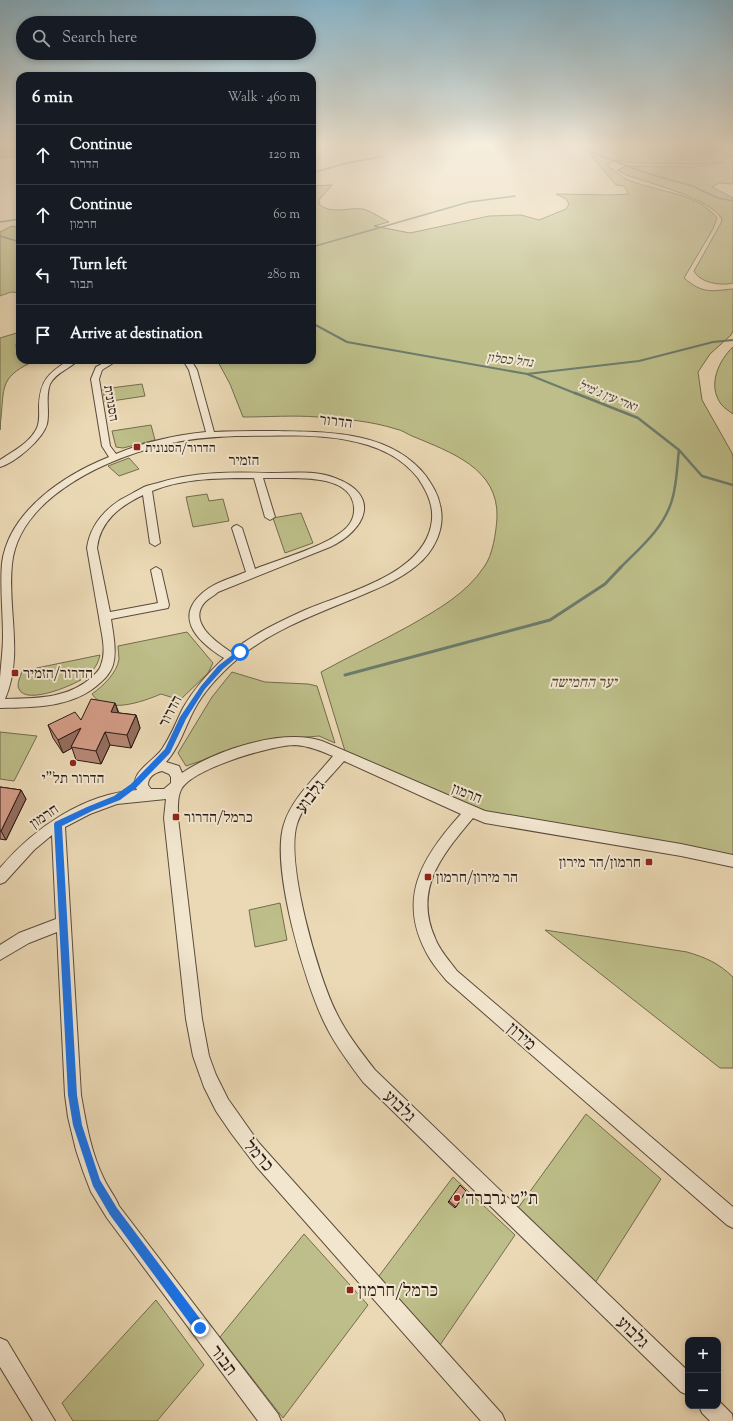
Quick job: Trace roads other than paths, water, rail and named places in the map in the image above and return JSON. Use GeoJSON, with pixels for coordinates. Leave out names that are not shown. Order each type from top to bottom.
{"type":"FeatureCollection","features":[{"type":"Feature","properties":{"kind":"street"},"geometry":{"type":"LineString","coordinates":[[0,464],[25,446],[40,431],[43,418],[43,394],[47,381],[68,364]]}},
{"type":"Feature","properties":{"kind":"street","name":"הסנונית"},"geometry":{"type":"LineString","coordinates":[[107,364],[99,369],[95,378],[106,446],[115,458]]}},
{"type":"Feature","properties":{"kind":"street"},"geometry":{"type":"LineString","coordinates":[[189,364],[193,370],[211,435]]}},
{"type":"Feature","properties":{"kind":"street","name":"הדרור"},"geometry":{"type":"LineString","coordinates":[[0,698],[8,668],[10,650],[7,563],[17,534],[34,510],[59,488],[90,468],[115,458],[173,440],[211,435],[328,435],[363,441],[379,446],[395,454],[418,473],[434,498],[438,510],[438,522],[430,543],[423,554],[413,564],[389,579],[293,620],[258,639],[220,667],[194,699],[183,718],[168,751],[146,774]]}},
{"type":"Feature","properties":{"kind":"street"},"geometry":{"type":"LineString","coordinates":[[258,475],[270,517]]}},
{"type":"Feature","properties":{"kind":"street","name":"הזמיר"},"geometry":{"type":"LineString","coordinates":[[0,704],[50,701],[65,697],[92,684],[104,670],[110,655],[110,645],[92,548],[93,537],[102,520],[131,497],[147,489],[177,479],[193,477],[258,475],[310,476],[331,479],[353,491],[360,507],[359,517],[354,526],[338,540],[214,590],[204,596],[198,603],[194,613],[198,631],[204,639],[232,658]]}},
{"type":"Feature","properties":{"kind":"street"},"geometry":{"type":"LineString","coordinates":[[147,489],[156,543]]}},
{"type":"Feature","properties":{"kind":"street"},"geometry":{"type":"LineString","coordinates":[[237,528],[252,574]]}},
{"type":"Feature","properties":{"kind":"street"},"geometry":{"type":"LineString","coordinates":[[104,617],[164,605],[156,570]]}},
{"type":"Feature","properties":{"kind":"street","name":"חרמון"},"geometry":{"type":"LineString","coordinates":[[176,786],[190,773],[202,767],[261,744],[289,740],[308,741],[471,812],[490,818],[681,850],[733,862]]}},
{"type":"Feature","properties":{"kind":"street","name":"הדרור"},"geometry":{"type":"LineString","coordinates":[[168,751],[168,761],[173,769]]}},
{"type":"Feature","properties":{"kind":"street","name":"גלבוע"},"geometry":{"type":"LineString","coordinates":[[342,755],[299,807],[290,825],[286,841],[287,863],[306,953],[330,1017],[350,1051],[369,1076],[685,1382]]}},
{"type":"Feature","properties":{"kind":"street"},"geometry":{"type":"LineString","coordinates":[[162,766],[173,769],[179,778],[176,786],[167,794],[151,795],[143,790],[141,786],[146,774],[162,766]]}},
{"type":"Feature","properties":{"kind":"street","name":"חרמון"},"geometry":{"type":"LineString","coordinates":[[173,769],[202,767]]}},
{"type":"Feature","properties":{"kind":"street","name":"חרמון"},"geometry":{"type":"LineString","coordinates":[[117,798],[129,790],[146,774]]}},
{"type":"Feature","properties":{"kind":"street","name":"כרמל"},"geometry":{"type":"LineString","coordinates":[[176,786],[171,804],[171,818],[199,1041],[205,1066],[225,1111],[241,1135],[262,1160],[495,1421]]}},
{"type":"Feature","properties":{"kind":"street","name":"חרמון"},"geometry":{"type":"LineString","coordinates":[[0,878],[30,845],[58,824],[117,798],[132,795],[151,795]]}},
{"type":"Feature","properties":{"kind":"street","name":"כרמל"},"geometry":{"type":"LineString","coordinates":[[151,795],[165,804],[171,818]]}},
{"type":"Feature","properties":{"kind":"street","name":"מירון"},"geometry":{"type":"LineString","coordinates":[[471,812],[437,852],[430,866],[420,897],[421,914],[426,937],[436,954],[452,976],[733,1219]]}},
{"type":"Feature","properties":{"kind":"street","name":"תבור"},"geometry":{"type":"LineString","coordinates":[[58,824],[72,1095],[77,1125],[96,1183],[113,1212],[129,1234],[271,1421]]}},
{"type":"Feature","properties":{"kind":"street"},"geometry":{"type":"LineString","coordinates":[[0,953],[24,938],[63,923]]}},
{"type":"Feature","properties":{"kind":"street"},"geometry":{"type":"LineString","coordinates":[[0,1348],[45,1421]]}},
{"type":"Feature","properties":{"kind":"street"},"geometry":{"type":"LineString","coordinates":[[712,1409],[725,1421]]}},
{"type":"Feature","properties":{"kind":"waterway"},"geometry":{"type":"LineString","coordinates":[[316,246],[433,212]]}},
{"type":"Feature","properties":{"kind":"waterway"},"geometry":{"type":"LineString","coordinates":[[0,222],[16,220]]}},
{"type":"Feature","properties":{"kind":"waterway","name":"נחל כסלון"},"geometry":{"type":"LineString","coordinates":[[0,236],[16,241]]}},
{"type":"Feature","properties":{"kind":"waterway","name":"נחל כסלון"},"geometry":{"type":"LineString","coordinates":[[316,325],[347,342],[527,374]]}},
{"type":"Feature","properties":{"kind":"waterway","name":"נחל כסלון"},"geometry":{"type":"LineString","coordinates":[[527,374],[639,361],[713,342],[733,340]]}},
{"type":"Feature","properties":{"kind":"waterway","name":"ואדי עין ג'מיל"},"geometry":{"type":"LineString","coordinates":[[527,374],[577,394]]}},
{"type":"Feature","properties":{"kind":"waterway","name":"ואדי עין ג'מיל"},"geometry":{"type":"LineString","coordinates":[[575,393],[638,418],[679,450]]}},
{"type":"Feature","properties":{"kind":"waterway"},"geometry":{"type":"LineString","coordinates":[[621,567],[657,529],[668,510],[675,488],[679,450]]}},
{"type":"Feature","properties":{"kind":"waterway","name":"ואדי עין ג'מיל"},"geometry":{"type":"LineString","coordinates":[[679,450],[702,476],[733,485]]}},
{"type":"Feature","properties":{"kind":"waterway"},"geometry":{"type":"LineString","coordinates":[[345,675],[550,620],[605,584],[621,567]]}},
{"type":"Feature","properties":{"kind":"place","name":"הדרור/הסנונית"},"geometry":{"type":"Point","coordinates":[137,447]}},
{"type":"Feature","properties":{"kind":"place","name":"הדרור/הזמיר"},"geometry":{"type":"Point","coordinates":[15,673]}},
{"type":"Feature","properties":{"kind":"place","name":"הדרור תל\"י"},"geometry":{"type":"Point","coordinates":[73,763]}},
{"type":"Feature","properties":{"kind":"place","name":"כרמל/הדרור"},"geometry":{"type":"Point","coordinates":[176,817]}},
{"type":"Feature","properties":{"kind":"place","name":"חרמון/הר מירון"},"geometry":{"type":"Point","coordinates":[649,862]}},
{"type":"Feature","properties":{"kind":"place","name":"הר מירון/חרמון"},"geometry":{"type":"Point","coordinates":[428,877]}},
{"type":"Feature","properties":{"kind":"place","name":"ת\"ט גרברה"},"geometry":{"type":"Point","coordinates":[457,1198]}},
{"type":"Feature","properties":{"kind":"place","name":"כרמל/חרמון"},"geometry":{"type":"Point","coordinates":[350,1290]}},
{"type":"Feature","properties":{"kind":"park label","name":"יער החמישה"},"geometry":{"type":"Point","coordinates":[583,682]}}]}
